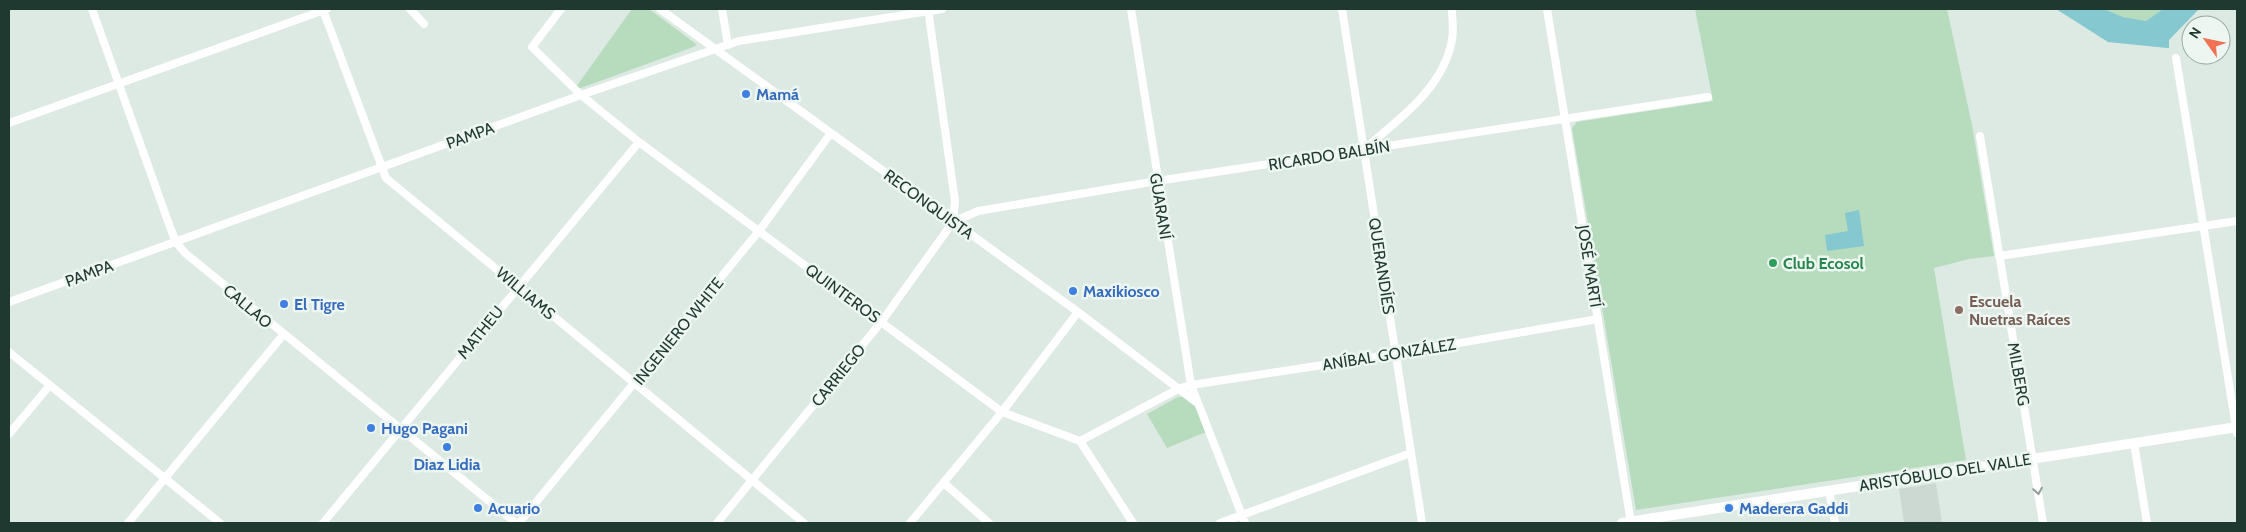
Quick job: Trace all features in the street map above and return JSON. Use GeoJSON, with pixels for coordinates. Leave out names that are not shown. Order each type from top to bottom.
{"type":"FeatureCollection","features":[{"type":"Feature","properties":{"kind":"street","name":"CALLAO"},"geometry":{"type":"LineString","coordinates":[[92,9],[176,242],[185,253],[283,335],[517,523]]}},
{"type":"Feature","properties":{"kind":"street"},"geometry":{"type":"LineString","coordinates":[[410,9],[424,24]]}},
{"type":"Feature","properties":{"kind":"street","name":"QUINTEROS"},"geometry":{"type":"LineString","coordinates":[[561,9],[534,44],[533,50],[581,95],[639,142],[1002,412],[1080,441]]}},
{"type":"Feature","properties":{"kind":"street","name":"RECONQUISTA"},"geometry":{"type":"LineString","coordinates":[[660,9],[1078,312],[1196,402]]}},
{"type":"Feature","properties":{"kind":"street"},"geometry":{"type":"LineString","coordinates":[[722,9],[728,45]]}},
{"type":"Feature","properties":{"kind":"street","name":"PAMPA"},"geometry":{"type":"LineString","coordinates":[[9,302],[581,95],[740,41],[942,9]]}},
{"type":"Feature","properties":{"kind":"street","name":"GUARANÍ"},"geometry":{"type":"LineString","coordinates":[[1131,9],[1191,385],[1196,402],[1245,523]]}},
{"type":"Feature","properties":{"kind":"street","name":"QUERANDÍES"},"geometry":{"type":"LineString","coordinates":[[1342,9],[1422,523]]}},
{"type":"Feature","properties":{"kind":"street"},"geometry":{"type":"LineString","coordinates":[[1364,150],[1424,96],[1439,75],[1448,56],[1452,38],[1452,9]]}},
{"type":"Feature","properties":{"kind":"street","name":"JOSÉ MARTÍ"},"geometry":{"type":"LineString","coordinates":[[1547,9],[1598,319],[1628,523]]}},
{"type":"Feature","properties":{"kind":"street"},"geometry":{"type":"LineString","coordinates":[[9,124],[325,10]]}},
{"type":"Feature","properties":{"kind":"street","name":"WILLIAMS"},"geometry":{"type":"LineString","coordinates":[[325,10],[386,178],[804,523]]}},
{"type":"Feature","properties":{"kind":"street"},"geometry":{"type":"LineString","coordinates":[[928,10],[955,201],[953,222]]}},
{"type":"Feature","properties":{"kind":"street"},"geometry":{"type":"LineString","coordinates":[[2176,58],[2237,429]]}},
{"type":"Feature","properties":{"kind":"street","name":"RICARDO BALBÍN"},"geometry":{"type":"LineString","coordinates":[[953,222],[978,211],[1157,181],[1708,97]]}},
{"type":"Feature","properties":{"kind":"street","name":"INGENIERO WHITE"},"geometry":{"type":"LineString","coordinates":[[517,523],[759,231],[831,133]]}},
{"type":"Feature","properties":{"kind":"street","name":"MILBERG"},"geometry":{"type":"LineString","coordinates":[[1980,136],[2043,523]]}},
{"type":"Feature","properties":{"kind":"street","name":"MATHEU"},"geometry":{"type":"LineString","coordinates":[[323,523],[639,142]]}},
{"type":"Feature","properties":{"kind":"street","name":"CARRIEGO"},"geometry":{"type":"LineString","coordinates":[[717,523],[882,321],[953,222]]}},
{"type":"Feature","properties":{"kind":"street"},"geometry":{"type":"LineString","coordinates":[[1999,256],[2237,222]]}},
{"type":"Feature","properties":{"kind":"street"},"geometry":{"type":"LineString","coordinates":[[910,523],[1002,412],[1078,312]]}},
{"type":"Feature","properties":{"kind":"street","name":"ANÍBAL GONZÁLEZ"},"geometry":{"type":"LineString","coordinates":[[1180,388],[1396,354],[1598,319]]}},
{"type":"Feature","properties":{"kind":"street"},"geometry":{"type":"LineString","coordinates":[[128,523],[283,335]]}},
{"type":"Feature","properties":{"kind":"street"},"geometry":{"type":"LineString","coordinates":[[9,352],[220,523]]}},
{"type":"Feature","properties":{"kind":"street"},"geometry":{"type":"LineString","coordinates":[[9,434],[50,385]]}},
{"type":"Feature","properties":{"kind":"street"},"geometry":{"type":"LineString","coordinates":[[1133,523],[1080,441],[1180,388]]}},
{"type":"Feature","properties":{"kind":"street","name":"ARISTÓBULO DEL VALLE"},"geometry":{"type":"LineString","coordinates":[[1628,523],[1829,490],[2237,429]]}},
{"type":"Feature","properties":{"kind":"street"},"geometry":{"type":"LineString","coordinates":[[2134,443],[2147,523]]}},
{"type":"Feature","properties":{"kind":"street"},"geometry":{"type":"LineString","coordinates":[[1220,523],[1411,453]]}},
{"type":"Feature","properties":{"kind":"street"},"geometry":{"type":"LineString","coordinates":[[944,483],[989,523]]}},
{"type":"Feature","properties":{"kind":"street"},"geometry":{"type":"LineString","coordinates":[[1829,490],[1835,523]]}},
{"type":"Feature","properties":{"kind":"shaded area"},"geometry":{"type":"Polygon","coordinates":[[[1936,483],[1942,523],[1904,523],[1899,489],[1936,483]]]}},
{"type":"Feature","properties":{"kind":"green space"},"geometry":{"type":"Polygon","coordinates":[[[632,9],[649,9],[695,43],[696,46],[578,89],[576,87],[632,9]]]}},
{"type":"Feature","properties":{"kind":"green space","name":"Club Ecosol"},"geometry":{"type":"Polygon","coordinates":[[[1695,9],[1947,9],[1972,125],[1994,256],[1969,259],[1934,268],[1966,460],[1636,510],[1572,128],[1577,122],[1713,101],[1695,9]]]}},
{"type":"Feature","properties":{"kind":"green space"},"geometry":{"type":"Polygon","coordinates":[[[2104,9],[2163,9],[2146,21],[2123,17],[2104,9]]]}},
{"type":"Feature","properties":{"kind":"green space"},"geometry":{"type":"Polygon","coordinates":[[[1178,397],[1189,399],[1197,408],[1206,432],[1167,448],[1147,414],[1178,397]]]}},
{"type":"Feature","properties":{"kind":"water"},"geometry":{"type":"Polygon","coordinates":[[[2056,9],[2104,9],[2123,17],[2146,21],[2163,9],[2199,9],[2193,15],[2181,15],[2181,28],[2169,40],[2169,48],[2108,42],[2056,9]]]}},
{"type":"Feature","properties":{"kind":"water"},"geometry":{"type":"Polygon","coordinates":[[[1859,210],[1864,246],[1827,251],[1825,235],[1848,231],[1845,213],[1859,210]]]}},
{"type":"Feature","properties":{"kind":"place","name":"Mamá"},"geometry":{"type":"Point","coordinates":[746,94]}},
{"type":"Feature","properties":{"kind":"place","name":"Club Ecosol"},"geometry":{"type":"Point","coordinates":[1773,263]}},
{"type":"Feature","properties":{"kind":"place","name":"Maxikiosco"},"geometry":{"type":"Point","coordinates":[1073,291]}},
{"type":"Feature","properties":{"kind":"place","name":"El Tigre"},"geometry":{"type":"Point","coordinates":[284,304]}},
{"type":"Feature","properties":{"kind":"place","name":"Escuela Nuetras Raíces"},"geometry":{"type":"Point","coordinates":[1959,310]}},
{"type":"Feature","properties":{"kind":"place","name":"Hugo Pagani"},"geometry":{"type":"Point","coordinates":[371,428]}},
{"type":"Feature","properties":{"kind":"place","name":"Diaz Lidia"},"geometry":{"type":"Point","coordinates":[447,447]}},
{"type":"Feature","properties":{"kind":"place","name":"Acuario"},"geometry":{"type":"Point","coordinates":[478,508]}},
{"type":"Feature","properties":{"kind":"place","name":"Maderera Gaddi"},"geometry":{"type":"Point","coordinates":[1729,508]}}]}
